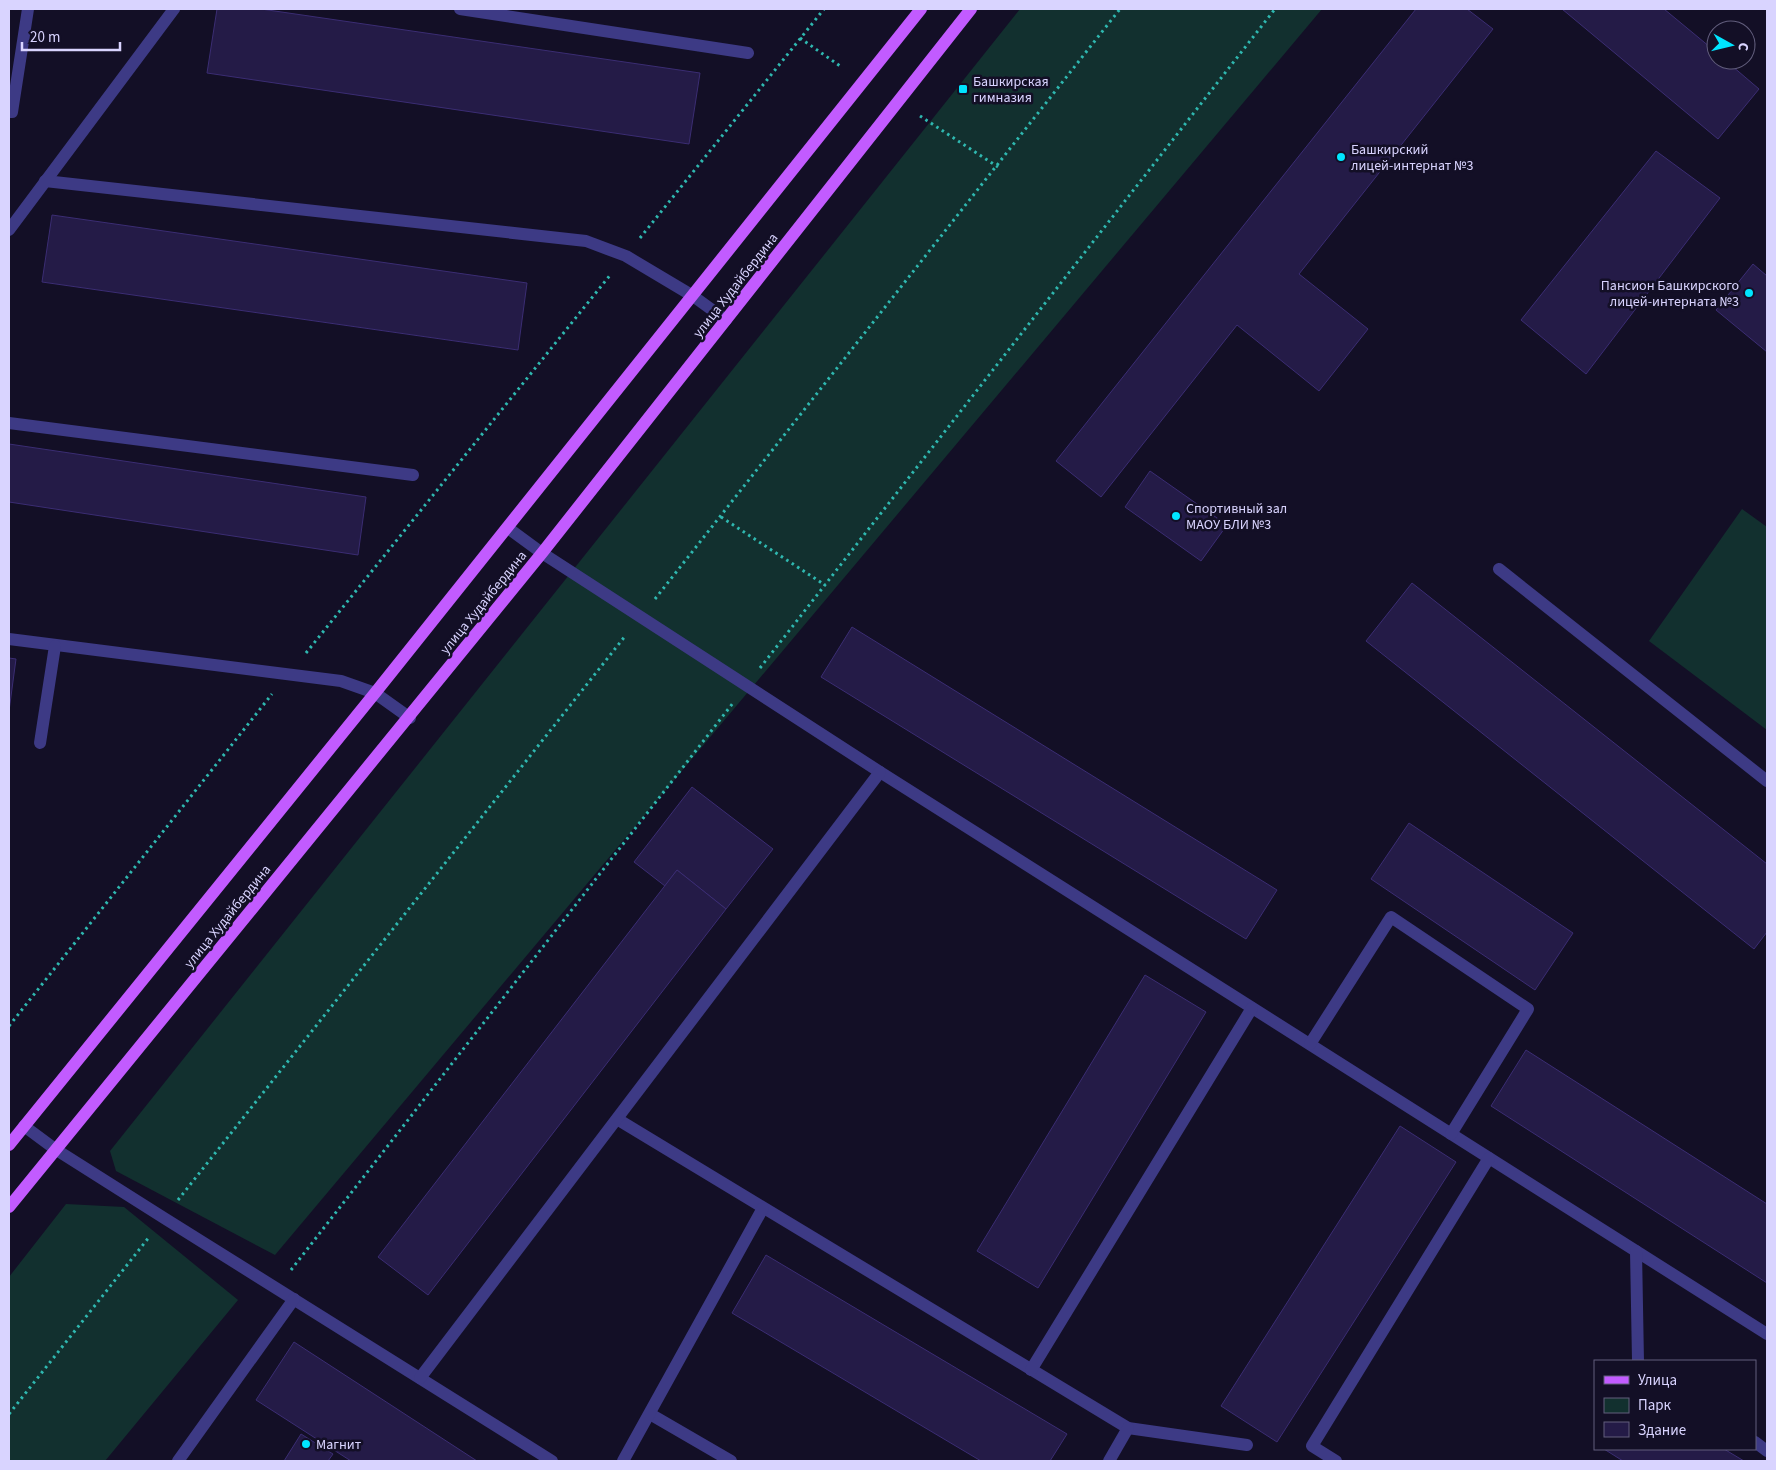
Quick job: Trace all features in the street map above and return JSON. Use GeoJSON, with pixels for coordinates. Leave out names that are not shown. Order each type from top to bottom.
{"type":"FeatureCollection","features":[{"type":"Feature","properties":{"kind":"main road","name":"улица Худайбердина"},"geometry":{"type":"LineString","coordinates":[[9,1145],[376,694],[921,9]]}},
{"type":"Feature","properties":{"kind":"main road","name":"улица Худайбердина"},"geometry":{"type":"LineString","coordinates":[[9,1207],[410,718],[971,9]]}},
{"type":"Feature","properties":{"kind":"lane"},"geometry":{"type":"LineString","coordinates":[[9,112],[12,112],[28,9]]}},
{"type":"Feature","properties":{"kind":"lane"},"geometry":{"type":"LineString","coordinates":[[9,230],[174,9]]}},
{"type":"Feature","properties":{"kind":"lane"},"geometry":{"type":"LineString","coordinates":[[460,9],[748,53]]}},
{"type":"Feature","properties":{"kind":"lane"},"geometry":{"type":"LineString","coordinates":[[45,181],[586,241],[626,256],[693,296],[726,320]]}},
{"type":"Feature","properties":{"kind":"lane"},"geometry":{"type":"LineString","coordinates":[[9,423],[413,474]]}},
{"type":"Feature","properties":{"kind":"lane"},"geometry":{"type":"LineString","coordinates":[[508,528],[542,553],[880,772],[1767,1334]]}},
{"type":"Feature","properties":{"kind":"lane"},"geometry":{"type":"LineString","coordinates":[[1499,569],[1767,781]]}},
{"type":"Feature","properties":{"kind":"lane"},"geometry":{"type":"LineString","coordinates":[[9,639],[289,673],[340,681],[376,694],[410,718]]}},
{"type":"Feature","properties":{"kind":"lane"},"geometry":{"type":"LineString","coordinates":[[40,744],[55,646]]}},
{"type":"Feature","properties":{"kind":"lane"},"geometry":{"type":"LineString","coordinates":[[420,1378],[880,772]]}},
{"type":"Feature","properties":{"kind":"lane"},"geometry":{"type":"LineString","coordinates":[[1310,1044],[1392,916],[1528,1010],[1451,1134]]}},
{"type":"Feature","properties":{"kind":"lane"},"geometry":{"type":"LineString","coordinates":[[1032,1370],[1252,1008]]}},
{"type":"Feature","properties":{"kind":"lane"},"geometry":{"type":"LineString","coordinates":[[617,1119],[1128,1428],[1247,1445]]}},
{"type":"Feature","properties":{"kind":"lane"},"geometry":{"type":"LineString","coordinates":[[24,1126],[55,1149],[552,1461]]}},
{"type":"Feature","properties":{"kind":"lane"},"geometry":{"type":"LineString","coordinates":[[1336,1461],[1312,1446],[1489,1158]]}},
{"type":"Feature","properties":{"kind":"lane"},"geometry":{"type":"LineString","coordinates":[[624,1461],[764,1208]]}},
{"type":"Feature","properties":{"kind":"lane"},"geometry":{"type":"LineString","coordinates":[[1636,1252],[1638,1360]]}},
{"type":"Feature","properties":{"kind":"lane"},"geometry":{"type":"LineString","coordinates":[[178,1461],[294,1299]]}},
{"type":"Feature","properties":{"kind":"lane"},"geometry":{"type":"LineString","coordinates":[[650,1414],[731,1461]]}},
{"type":"Feature","properties":{"kind":"lane"},"geometry":{"type":"LineString","coordinates":[[1109,1461],[1128,1428]]}},
{"type":"Feature","properties":{"kind":"lane"},"geometry":{"type":"LineString","coordinates":[[1756,1443],[1767,1451]]}},
{"type":"Feature","properties":{"kind":"path"},"geometry":{"type":"LineString","coordinates":[[9,1026],[289,673],[824,9]]}},
{"type":"Feature","properties":{"kind":"path"},"geometry":{"type":"LineString","coordinates":[[9,1414],[998,167],[1120,9]]}},
{"type":"Feature","properties":{"kind":"path"},"geometry":{"type":"LineString","coordinates":[[277,1288],[1275,9]]}},
{"type":"Feature","properties":{"kind":"path"},"geometry":{"type":"LineString","coordinates":[[800,38],[840,66]]}},
{"type":"Feature","properties":{"kind":"path"},"geometry":{"type":"LineString","coordinates":[[920,116],[998,167]]}},
{"type":"Feature","properties":{"kind":"path"},"geometry":{"type":"LineString","coordinates":[[721,516],[825,585]]}},
{"type":"Feature","properties":{"kind":"green space"},"geometry":{"type":"Polygon","coordinates":[[[1020,9],[1322,9],[275,1255],[116,1171],[110,1151],[1020,9]]]}},
{"type":"Feature","properties":{"kind":"green space"},"geometry":{"type":"Polygon","coordinates":[[[1742,509],[1767,527],[1767,730],[1649,641],[1742,509]]]}},
{"type":"Feature","properties":{"kind":"green space"},"geometry":{"type":"Polygon","coordinates":[[[66,1204],[124,1207],[238,1300],[105,1461],[9,1461],[9,1277],[66,1204]]]}},
{"type":"Feature","properties":{"kind":"building"},"geometry":{"type":"Polygon","coordinates":[[[217,9],[261,9],[700,73],[689,144],[207,73],[217,9]]]}},
{"type":"Feature","properties":{"kind":"building"},"geometry":{"type":"Polygon","coordinates":[[[1416,9],[1467,9],[1493,29],[1299,274],[1368,329],[1319,391],[1237,325],[1101,497],[1056,461],[1416,9]]]}},
{"type":"Feature","properties":{"kind":"building"},"geometry":{"type":"Polygon","coordinates":[[[1562,9],[1664,9],[1706,44],[1706,70],[1737,70],[1759,89],[1718,139],[1562,9]]]}},
{"type":"Feature","properties":{"kind":"building"},"geometry":{"type":"Polygon","coordinates":[[[1656,151],[1720,198],[1586,374],[1521,320],[1656,151]]]}},
{"type":"Feature","properties":{"kind":"building"},"geometry":{"type":"Polygon","coordinates":[[[52,215],[527,283],[518,350],[42,282],[52,215]]]}},
{"type":"Feature","properties":{"kind":"building","name":"Пансион Башкирского лицей-интерната №3"},"geometry":{"type":"Polygon","coordinates":[[[1753,264],[1767,276],[1767,352],[1716,310],[1753,264]]]}},
{"type":"Feature","properties":{"kind":"building"},"geometry":{"type":"Polygon","coordinates":[[[9,444],[366,497],[358,555],[9,502],[9,444]]]}},
{"type":"Feature","properties":{"kind":"building","name":"Спортивный зал МАОУ БЛИ №3"},"geometry":{"type":"Polygon","coordinates":[[[1150,471],[1227,525],[1201,561],[1125,507],[1150,471]]]}},
{"type":"Feature","properties":{"kind":"building"},"geometry":{"type":"Polygon","coordinates":[[[1412,583],[1767,864],[1767,932],[1754,949],[1366,641],[1412,583]]]}},
{"type":"Feature","properties":{"kind":"building"},"geometry":{"type":"Polygon","coordinates":[[[852,627],[1277,890],[1246,939],[821,677],[852,627]]]}},
{"type":"Feature","properties":{"kind":"building"},"geometry":{"type":"Polygon","coordinates":[[[9,658],[16,659],[9,711],[9,658]]]}},
{"type":"Feature","properties":{"kind":"building"},"geometry":{"type":"Polygon","coordinates":[[[692,787],[773,849],[726,909],[677,870],[665,886],[634,862],[692,787]]]}},
{"type":"Feature","properties":{"kind":"building"},"geometry":{"type":"Polygon","coordinates":[[[1409,823],[1573,933],[1535,990],[1371,879],[1409,823]]]}},
{"type":"Feature","properties":{"kind":"building"},"geometry":{"type":"Polygon","coordinates":[[[677,870],[726,909],[428,1295],[378,1257],[677,870]]]}},
{"type":"Feature","properties":{"kind":"building"},"geometry":{"type":"Polygon","coordinates":[[[1145,975],[1206,1012],[1038,1288],[977,1251],[1145,975]]]}},
{"type":"Feature","properties":{"kind":"building"},"geometry":{"type":"Polygon","coordinates":[[[1526,1050],[1767,1204],[1767,1283],[1491,1106],[1526,1050]]]}},
{"type":"Feature","properties":{"kind":"building"},"geometry":{"type":"Polygon","coordinates":[[[1400,1126],[1456,1162],[1277,1442],[1221,1406],[1400,1126]]]}},
{"type":"Feature","properties":{"kind":"building"},"geometry":{"type":"Polygon","coordinates":[[[766,1255],[1067,1434],[1050,1461],[981,1461],[732,1313],[766,1255]]]}},
{"type":"Feature","properties":{"kind":"building"},"geometry":{"type":"Polygon","coordinates":[[[294,1342],[477,1461],[351,1461],[256,1400],[294,1342]]]}},
{"type":"Feature","properties":{"kind":"building","name":"Магнит"},"geometry":{"type":"Polygon","coordinates":[[[301,1434],[333,1454],[328,1461],[284,1461],[301,1434]]]}},
{"type":"Feature","properties":{"kind":"building"},"geometry":{"type":"Polygon","coordinates":[[[1606,1450],[1726,1450],[1744,1461],[1623,1461],[1606,1450]]]}},
{"type":"Feature","properties":{"kind":"place","name":"Башкирская гимназия"},"geometry":{"type":"Point","coordinates":[963,89]}},
{"type":"Feature","properties":{"kind":"place","name":"Башкирский лицей-интернат №3"},"geometry":{"type":"Point","coordinates":[1341,157]}},
{"type":"Feature","properties":{"kind":"place","name":"Пансион Башкирского лицей-интерната №3"},"geometry":{"type":"Point","coordinates":[1749,293]}},
{"type":"Feature","properties":{"kind":"place","name":"Спортивный зал МАОУ БЛИ №3"},"geometry":{"type":"Point","coordinates":[1176,516]}},
{"type":"Feature","properties":{"kind":"place","name":"Магнит"},"geometry":{"type":"Point","coordinates":[306,1444]}}]}
